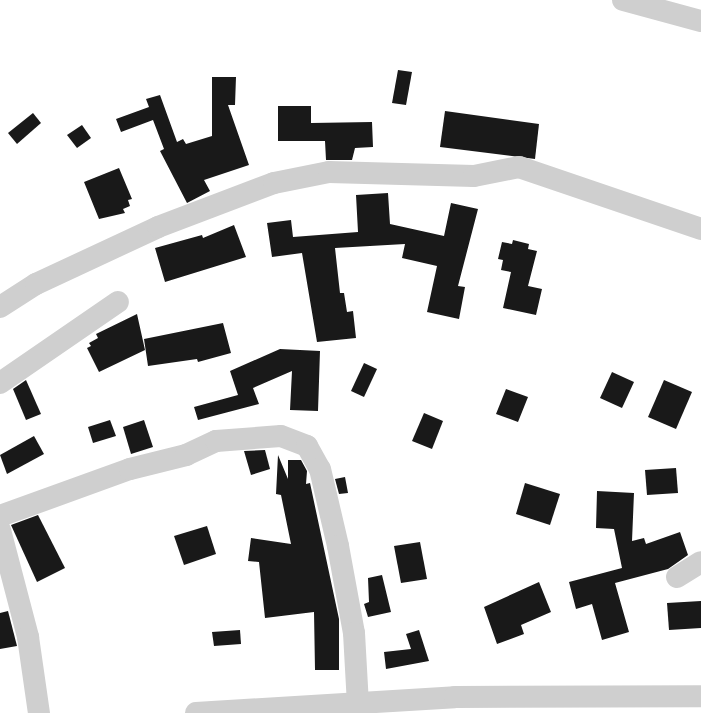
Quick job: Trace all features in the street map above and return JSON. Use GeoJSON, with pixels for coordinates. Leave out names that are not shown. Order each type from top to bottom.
{"type":"FeatureCollection","features":[{"type":"Feature","properties":{"kind":"street"},"geometry":{"type":"LineString","coordinates":[[623,0],[701,21]]}},
{"type":"Feature","properties":{"kind":"street"},"geometry":{"type":"LineString","coordinates":[[0,307],[36,284],[158,227],[274,183],[329,172],[474,176],[519,167],[701,229]]}},
{"type":"Feature","properties":{"kind":"street"},"geometry":{"type":"LineString","coordinates":[[0,382],[118,302]]}},
{"type":"Feature","properties":{"kind":"street"},"geometry":{"type":"LineString","coordinates":[[0,516],[130,469],[186,455],[216,441],[281,436],[307,446],[320,469],[338,546],[354,633],[358,704]]}},
{"type":"Feature","properties":{"kind":"street"},"geometry":{"type":"LineString","coordinates":[[0,530],[28,637],[40,713]]}},
{"type":"Feature","properties":{"kind":"street"},"geometry":{"type":"LineString","coordinates":[[677,576],[701,562]]}},
{"type":"Feature","properties":{"kind":"street"},"geometry":{"type":"LineString","coordinates":[[196,713],[455,697],[701,696]]}},
{"type":"Feature","properties":{"kind":"building"},"geometry":{"type":"Polygon","coordinates":[[[398,70],[412,72],[406,105],[392,103],[398,70]]]}},
{"type":"Feature","properties":{"kind":"building"},"geometry":{"type":"Polygon","coordinates":[[[212,77],[236,77],[235,105],[228,105],[249,165],[204,180],[210,191],[187,203],[160,151],[164,149],[153,120],[121,132],[116,119],[149,107],[146,99],[160,95],[177,142],[183,139],[186,144],[212,136],[212,77]]]}},
{"type":"Feature","properties":{"kind":"building"},"geometry":{"type":"Polygon","coordinates":[[[278,106],[311,106],[311,123],[372,122],[373,147],[355,148],[352,160],[326,160],[325,141],[278,141],[278,106]]]}},
{"type":"Feature","properties":{"kind":"building"},"geometry":{"type":"Polygon","coordinates":[[[445,111],[539,124],[535,159],[440,147],[445,111]]]}},
{"type":"Feature","properties":{"kind":"building"},"geometry":{"type":"Polygon","coordinates":[[[33,113],[41,123],[17,144],[8,133],[33,113]]]}},
{"type":"Feature","properties":{"kind":"building"},"geometry":{"type":"Polygon","coordinates":[[[82,125],[91,138],[77,148],[67,135],[82,125]]]}},
{"type":"Feature","properties":{"kind":"building"},"geometry":{"type":"Polygon","coordinates":[[[119,168],[132,199],[128,200],[130,206],[123,209],[125,213],[99,219],[84,182],[119,168]]]}},
{"type":"Feature","properties":{"kind":"building"},"geometry":{"type":"Polygon","coordinates":[[[388,193],[390,224],[444,236],[451,203],[478,209],[458,286],[465,287],[459,319],[427,312],[437,266],[402,258],[405,244],[335,248],[340,293],[344,293],[347,312],[353,311],[356,338],[317,342],[302,253],[272,257],[267,223],[291,220],[293,237],[358,232],[356,195],[388,193]]]}},
{"type":"Feature","properties":{"kind":"building"},"geometry":{"type":"Polygon","coordinates":[[[234,225],[246,257],[165,282],[155,248],[202,235],[203,238],[234,225]]]}},
{"type":"Feature","properties":{"kind":"building"},"geometry":{"type":"Polygon","coordinates":[[[513,240],[529,244],[528,249],[537,251],[528,286],[542,289],[536,315],[503,308],[511,272],[501,270],[503,260],[498,259],[502,242],[512,244],[513,240]]]}},
{"type":"Feature","properties":{"kind":"building"},"geometry":{"type":"Polygon","coordinates":[[[137,314],[145,350],[99,372],[87,348],[91,346],[89,343],[98,338],[96,334],[137,314]]]}},
{"type":"Feature","properties":{"kind":"building"},"geometry":{"type":"Polygon","coordinates":[[[223,323],[231,353],[198,362],[197,359],[148,366],[144,339],[223,323]]]}},
{"type":"Feature","properties":{"kind":"building"},"geometry":{"type":"Polygon","coordinates":[[[280,349],[320,351],[318,411],[290,410],[292,371],[253,388],[259,404],[198,420],[194,407],[238,395],[230,371],[280,349]]]}},
{"type":"Feature","properties":{"kind":"building"},"geometry":{"type":"Polygon","coordinates":[[[364,363],[377,369],[364,397],[351,391],[364,363]]]}},
{"type":"Feature","properties":{"kind":"building"},"geometry":{"type":"Polygon","coordinates":[[[612,372],[634,382],[622,408],[600,398],[612,372]]]}},
{"type":"Feature","properties":{"kind":"building"},"geometry":{"type":"Polygon","coordinates":[[[26,380],[41,414],[26,420],[13,389],[26,380]]]}},
{"type":"Feature","properties":{"kind":"building"},"geometry":{"type":"Polygon","coordinates":[[[664,380],[692,392],[676,429],[648,417],[664,380]]]}},
{"type":"Feature","properties":{"kind":"building"},"geometry":{"type":"Polygon","coordinates":[[[506,389],[528,397],[518,422],[496,414],[506,389]]]}},
{"type":"Feature","properties":{"kind":"building"},"geometry":{"type":"Polygon","coordinates":[[[424,413],[443,421],[432,449],[412,441],[424,413]]]}},
{"type":"Feature","properties":{"kind":"building"},"geometry":{"type":"Polygon","coordinates":[[[110,420],[116,436],[93,443],[88,427],[110,420]]]}},
{"type":"Feature","properties":{"kind":"building"},"geometry":{"type":"Polygon","coordinates":[[[144,420],[153,447],[131,454],[123,427],[144,420]]]}},
{"type":"Feature","properties":{"kind":"building"},"geometry":{"type":"Polygon","coordinates":[[[34,436],[44,454],[7,474],[0,455],[34,436]]]}},
{"type":"Feature","properties":{"kind":"building"},"geometry":{"type":"Polygon","coordinates":[[[265,450],[270,469],[251,475],[244,451],[265,450]]]}},
{"type":"Feature","properties":{"kind":"building"},"geometry":{"type":"Polygon","coordinates":[[[278,455],[288,479],[288,460],[301,460],[307,471],[306,484],[310,483],[339,619],[339,670],[315,670],[314,612],[265,618],[259,562],[248,561],[251,538],[291,544],[281,495],[276,494],[278,455]]]}},
{"type":"Feature","properties":{"kind":"building"},"geometry":{"type":"Polygon","coordinates":[[[676,468],[678,493],[647,495],[645,470],[676,468]]]}},
{"type":"Feature","properties":{"kind":"building"},"geometry":{"type":"Polygon","coordinates":[[[345,477],[348,493],[339,494],[335,479],[345,477]]]}},
{"type":"Feature","properties":{"kind":"building"},"geometry":{"type":"Polygon","coordinates":[[[525,483],[560,494],[550,525],[516,514],[525,483]]]}},
{"type":"Feature","properties":{"kind":"building"},"geometry":{"type":"Polygon","coordinates":[[[597,491],[634,493],[632,541],[644,538],[646,544],[680,532],[688,555],[668,569],[615,583],[629,632],[602,640],[592,604],[576,609],[569,582],[622,568],[614,529],[596,528],[597,491]]]}},
{"type":"Feature","properties":{"kind":"building"},"geometry":{"type":"Polygon","coordinates":[[[38,515],[65,568],[37,582],[11,525],[38,515]]]}},
{"type":"Feature","properties":{"kind":"building"},"geometry":{"type":"Polygon","coordinates":[[[207,526],[216,554],[184,565],[174,536],[207,526]]]}},
{"type":"Feature","properties":{"kind":"building"},"geometry":{"type":"Polygon","coordinates":[[[420,542],[427,579],[401,583],[394,546],[420,542]]]}},
{"type":"Feature","properties":{"kind":"building"},"geometry":{"type":"Polygon","coordinates":[[[382,575],[391,612],[368,617],[364,604],[369,602],[368,578],[382,575]]]}},
{"type":"Feature","properties":{"kind":"building"},"geometry":{"type":"Polygon","coordinates":[[[539,582],[551,612],[521,625],[524,634],[497,644],[484,607],[539,582]]]}},
{"type":"Feature","properties":{"kind":"building"},"geometry":{"type":"Polygon","coordinates":[[[701,601],[701,628],[669,630],[667,603],[701,601]]]}},
{"type":"Feature","properties":{"kind":"building"},"geometry":{"type":"Polygon","coordinates":[[[8,611],[17,646],[0,649],[0,613],[8,611]]]}},
{"type":"Feature","properties":{"kind":"building"},"geometry":{"type":"Polygon","coordinates":[[[240,630],[241,644],[214,646],[212,632],[240,630]]]}},
{"type":"Feature","properties":{"kind":"building"},"geometry":{"type":"Polygon","coordinates":[[[419,630],[429,661],[386,669],[384,652],[411,649],[406,634],[419,630]]]}}]}
